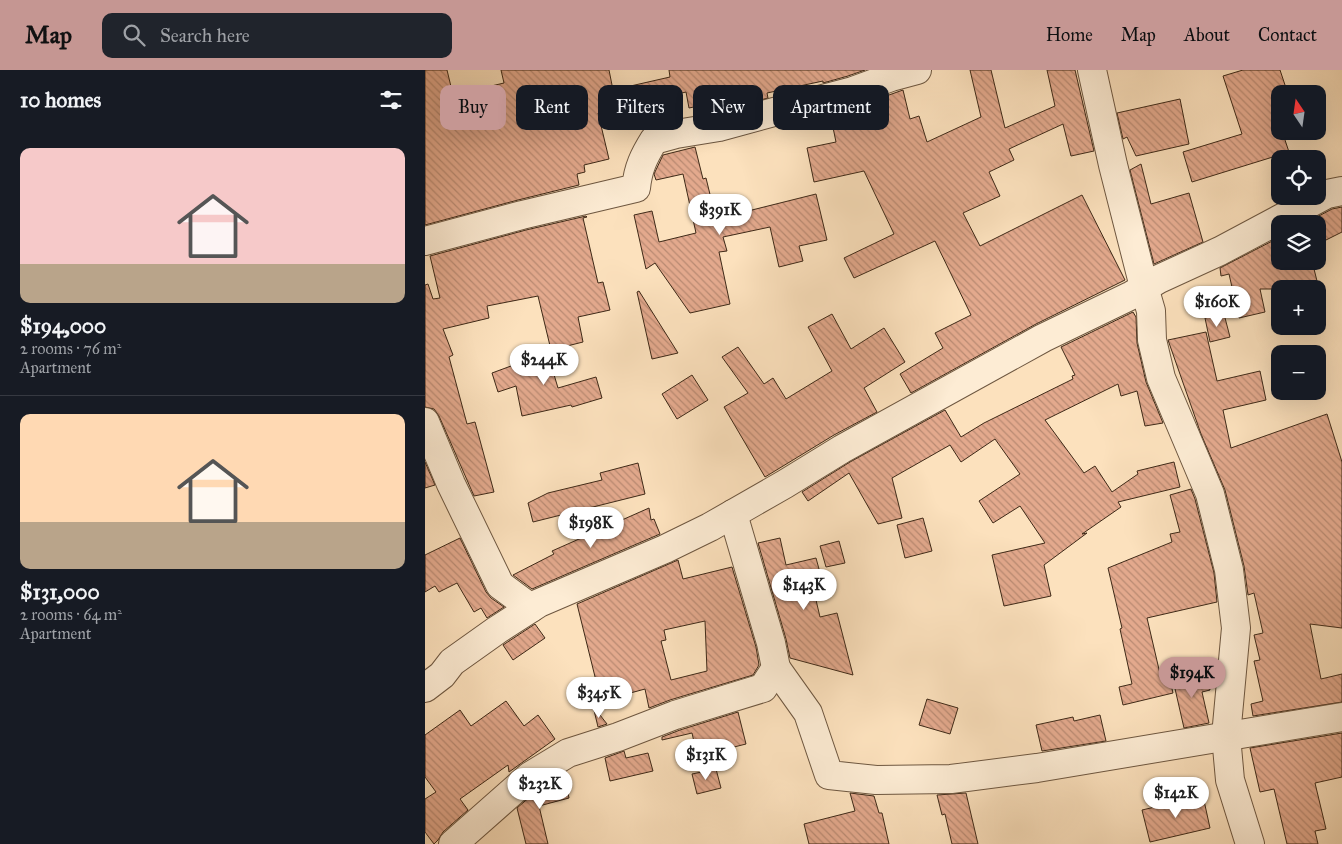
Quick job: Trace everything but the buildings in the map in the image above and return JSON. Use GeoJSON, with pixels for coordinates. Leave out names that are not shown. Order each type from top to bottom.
{"type":"FeatureCollection","features":[{"type":"Feature","properties":{"kind":"street"},"geometry":{"type":"LineString","coordinates":[[425,241],[522,215],[636,188],[643,157],[654,140],[676,134],[719,127],[853,91],[917,70]]}},
{"type":"Feature","properties":{"kind":"street"},"geometry":{"type":"LineString","coordinates":[[1092,70],[1111,157],[1151,311],[1152,340],[1161,378],[1209,494],[1229,570],[1236,628],[1226,736],[1230,780],[1250,844]]}},
{"type":"Feature","properties":{"kind":"street"},"geometry":{"type":"LineString","coordinates":[[425,688],[442,675],[452,662],[539,603],[710,527],[850,444],[1043,338],[1220,250],[1327,194],[1342,191]]}},
{"type":"Feature","properties":{"kind":"street"},"geometry":{"type":"LineString","coordinates":[[425,422],[451,484],[500,585],[531,608]]}},
{"type":"Feature","properties":{"kind":"street"},"geometry":{"type":"LineString","coordinates":[[733,514],[771,643],[776,668],[808,713],[829,775],[876,780],[951,780],[1037,768],[1342,717]]}},
{"type":"Feature","properties":{"kind":"street"},"geometry":{"type":"LineString","coordinates":[[453,844],[530,776],[568,753],[618,737],[675,715],[763,688],[776,668]]}}]}
